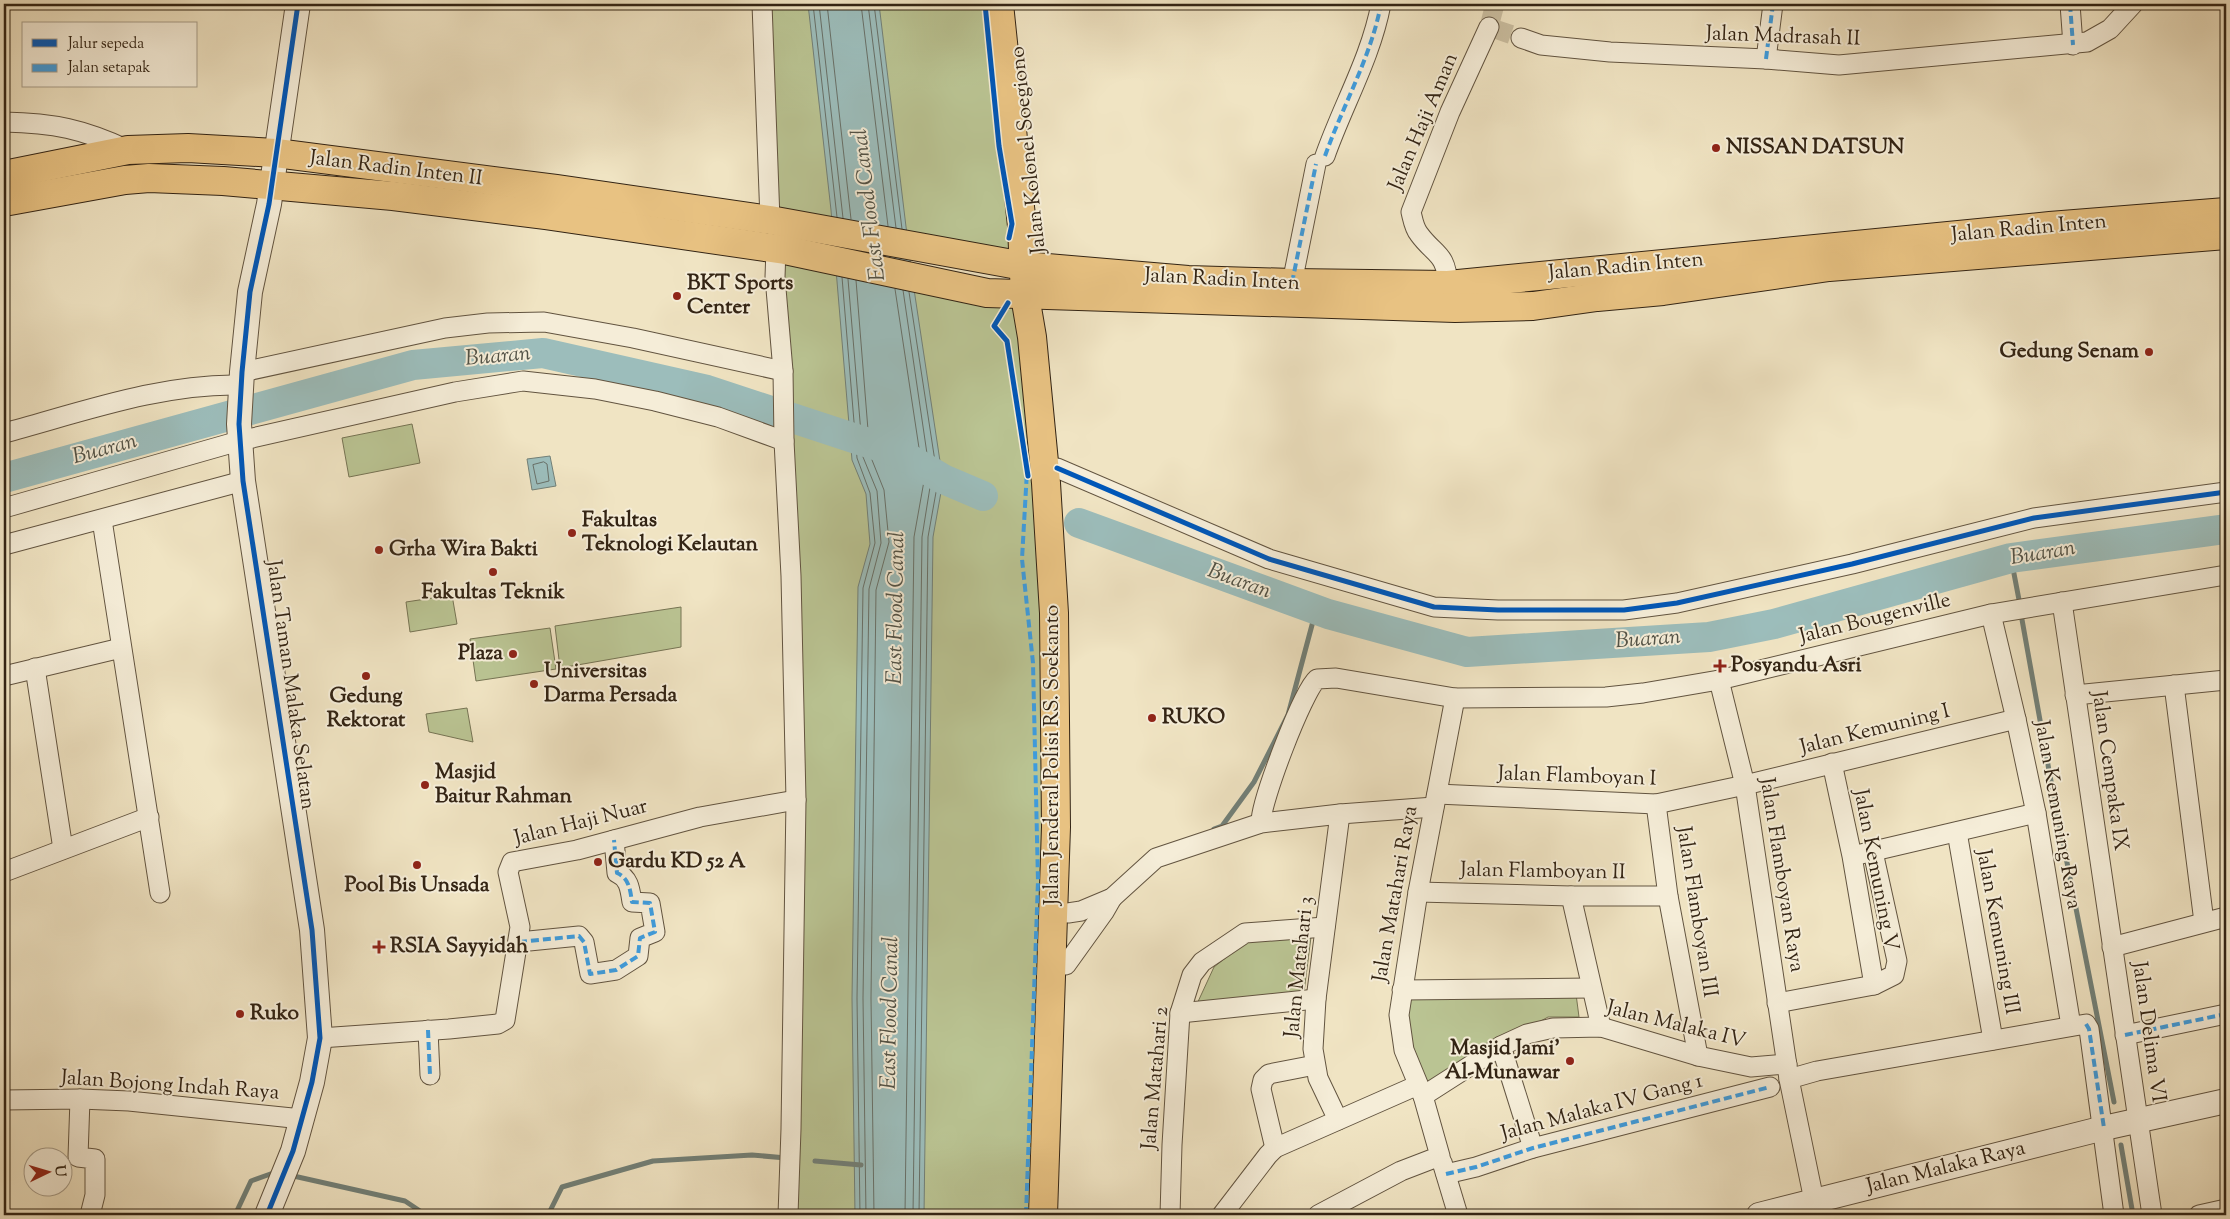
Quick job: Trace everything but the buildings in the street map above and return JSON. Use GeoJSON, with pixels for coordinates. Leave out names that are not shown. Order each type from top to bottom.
{"type":"FeatureCollection","features":[{"type":"Feature","properties":{"kind":"main road","name":"Jalan Kolonel Soegiono"},"geometry":{"type":"LineString","coordinates":[[999,4],[1022,226],[1007,256],[1021,264]]}},
{"type":"Feature","properties":{"kind":"main road","name":"Jalan Kolonel Soegiono"},"geometry":{"type":"LineString","coordinates":[[1013,4],[1030,150],[1021,264],[1034,296]]}},
{"type":"Feature","properties":{"kind":"main road","name":"Jalan Radin Inten II"},"geometry":{"type":"LineString","coordinates":[[4,175],[128,150],[188,148],[276,153],[556,189],[779,222],[960,253]]}},
{"type":"Feature","properties":{"kind":"main road","name":"Jalan Radin Inten II"},"geometry":{"type":"LineString","coordinates":[[4,202],[107,182],[149,178],[272,185],[403,197],[546,215],[780,250],[962,287]]}},
{"type":"Feature","properties":{"kind":"main road","name":"Jalan Radin Inten"},"geometry":{"type":"LineString","coordinates":[[962,287],[998,294],[1034,296],[1455,308],[1533,306],[1597,297],[1663,291],[2226,212]]}},
{"type":"Feature","properties":{"kind":"main road","name":"Jalan Radin Inten"},"geometry":{"type":"LineString","coordinates":[[960,253],[1021,264],[1188,280],[1292,284],[1448,285],[2053,237],[2226,235]]}},
{"type":"Feature","properties":{"kind":"main road"},"geometry":{"type":"LineString","coordinates":[[998,294],[1015,310],[1032,337]]}},
{"type":"Feature","properties":{"kind":"main road","name":"Jalan Jenderal Polisi RS. Soekanto"},"geometry":{"type":"LineString","coordinates":[[1034,296],[1032,337],[1054,478]]}},
{"type":"Feature","properties":{"kind":"main road","name":"Jalan Jenderal Polisi RS. Soekanto"},"geometry":{"type":"LineString","coordinates":[[1034,296],[1054,478],[1059,573],[1068,859],[1075,912],[1059,954],[1044,1215]]}},
{"type":"Feature","properties":{"kind":"main road","name":"Jalan Jenderal Polisi RS. Soekanto"},"geometry":{"type":"LineString","coordinates":[[1058,1215],[1059,954],[1054,613],[1059,573]]}},
{"type":"Feature","properties":{"kind":"street","name":"Jalan Taman Malaka Selatan"},"geometry":{"type":"LineString","coordinates":[[271,1206],[293,1152],[320,1038],[312,930],[243,481],[239,432],[241,383],[250,292],[272,185],[298,4]]}},
{"type":"Feature","properties":{"kind":"street"},"geometry":{"type":"LineString","coordinates":[[762,4],[779,222]]}},
{"type":"Feature","properties":{"kind":"street"},"geometry":{"type":"LineString","coordinates":[[1292,284],[1321,160],[1369,46],[1382,4]]}},
{"type":"Feature","properties":{"kind":"street"},"geometry":{"type":"LineString","coordinates":[[1766,59],[1773,4]]}},
{"type":"Feature","properties":{"kind":"street"},"geometry":{"type":"LineString","coordinates":[[2070,4],[2073,45]]}},
{"type":"Feature","properties":{"kind":"street","name":"Jalan Madrasah II"},"geometry":{"type":"LineString","coordinates":[[1521,38],[1541,45],[1610,52],[1766,59],[1839,65],[2073,45],[2088,42],[2110,29],[2133,4]]}},
{"type":"Feature","properties":{"kind":"street","name":"Jalan Haji Aman"},"geometry":{"type":"LineString","coordinates":[[1448,285],[1447,272],[1443,261],[1439,254],[1420,236],[1414,225],[1411,212],[1450,112],[1489,27]]}},
{"type":"Feature","properties":{"kind":"street"},"geometry":{"type":"LineString","coordinates":[[4,122],[71,128],[96,135],[128,150]]}},
{"type":"Feature","properties":{"kind":"street"},"geometry":{"type":"LineString","coordinates":[[780,250],[775,277],[783,379],[792,576],[796,800],[788,1215]]}},
{"type":"Feature","properties":{"kind":"street"},"geometry":{"type":"LineString","coordinates":[[4,433],[168,390],[241,383],[445,328],[488,323],[544,322],[633,338],[783,379]]}},
{"type":"Feature","properties":{"kind":"street"},"geometry":{"type":"LineString","coordinates":[[4,508],[239,432],[523,381],[595,389],[655,401],[784,433]]}},
{"type":"Feature","properties":{"kind":"street"},"geometry":{"type":"LineString","coordinates":[[1054,478],[1269,559],[1434,607],[1498,610],[1624,610],[1677,603],[1852,564],[2034,518],[2226,492]]}},
{"type":"Feature","properties":{"kind":"street"},"geometry":{"type":"LineString","coordinates":[[4,546],[243,481]]}},
{"type":"Feature","properties":{"kind":"street"},"geometry":{"type":"LineString","coordinates":[[102,520],[160,893]]}},
{"type":"Feature","properties":{"kind":"street","name":"Jalan Bougenville"},"geometry":{"type":"LineString","coordinates":[[1261,823],[1262,810],[1285,746],[1308,691],[1317,679],[1336,678],[1454,698],[1606,698],[1719,680],[2000,612],[2226,575]]}},
{"type":"Feature","properties":{"kind":"street","name":"Jalan Cempaka IX"},"geometry":{"type":"LineString","coordinates":[[2062,602],[2112,947]]}},
{"type":"Feature","properties":{"kind":"street","name":"Jalan Kemuning Raya"},"geometry":{"type":"LineString","coordinates":[[2000,612],[2016,719],[2036,814],[2071,1026]]}},
{"type":"Feature","properties":{"kind":"street"},"geometry":{"type":"LineString","coordinates":[[4,676],[122,648]]}},
{"type":"Feature","properties":{"kind":"street"},"geometry":{"type":"LineString","coordinates":[[35,668],[63,849]]}},
{"type":"Feature","properties":{"kind":"street","name":"Jalan Flamboyan Raya"},"geometry":{"type":"LineString","coordinates":[[1719,680],[1745,785],[1788,1072]]}},
{"type":"Feature","properties":{"kind":"street"},"geometry":{"type":"LineString","coordinates":[[2075,695],[2226,680]]}},
{"type":"Feature","properties":{"kind":"street"},"geometry":{"type":"LineString","coordinates":[[2174,685],[2204,922]]}},
{"type":"Feature","properties":{"kind":"street","name":"Jalan Matahari Raya"},"geometry":{"type":"LineString","coordinates":[[1421,1090],[1404,1050],[1399,1030],[1399,1015],[1418,892],[1454,698]]}},
{"type":"Feature","properties":{"kind":"street","name":"Jalan Kemuning I"},"geometry":{"type":"LineString","coordinates":[[1745,785],[2016,719]]}},
{"type":"Feature","properties":{"kind":"street","name":"Jalan Kemuning V"},"geometry":{"type":"LineString","coordinates":[[1832,763],[1852,856],[1874,985]]}},
{"type":"Feature","properties":{"kind":"street","name":"Jalan Flamboyan I"},"geometry":{"type":"LineString","coordinates":[[1340,814],[1435,800],[1656,804],[1745,785]]}},
{"type":"Feature","properties":{"kind":"street","name":"Jalan Haji Nuar"},"geometry":{"type":"LineString","coordinates":[[320,1038],[498,1024],[505,1020],[519,942],[519,914],[508,872],[509,865],[512,862],[578,850],[700,817],[796,800]]}},
{"type":"Feature","properties":{"kind":"street","name":"Jalan Flamboyan III"},"geometry":{"type":"LineString","coordinates":[[1656,804],[1668,896],[1698,1056]]}},
{"type":"Feature","properties":{"kind":"street"},"geometry":{"type":"LineString","coordinates":[[1059,954],[1081,943],[1112,898],[1156,858],[1261,823],[1340,814]]}},
{"type":"Feature","properties":{"kind":"street","name":"Jalan Matahari 3"},"geometry":{"type":"LineString","coordinates":[[1338,1120],[1318,1078],[1313,1049],[1316,999],[1340,814]]}},
{"type":"Feature","properties":{"kind":"street"},"geometry":{"type":"LineString","coordinates":[[1852,856],[2036,814]]}},
{"type":"Feature","properties":{"kind":"street"},"geometry":{"type":"LineString","coordinates":[[4,872],[149,817]]}},
{"type":"Feature","properties":{"kind":"street","name":"Jalan Kemuning III"},"geometry":{"type":"LineString","coordinates":[[1957,832],[1993,1040]]}},
{"type":"Feature","properties":{"kind":"street"},"geometry":{"type":"LineString","coordinates":[[519,942],[576,936],[582,938],[590,974],[619,969],[627,961],[638,956],[640,938],[655,932],[651,904],[632,902],[624,876],[617,873],[614,840]]}},
{"type":"Feature","properties":{"kind":"street"},"geometry":{"type":"LineString","coordinates":[[1777,1003],[1874,985],[1894,975],[1897,961],[1873,852]]}},
{"type":"Feature","properties":{"kind":"street","name":"Jalan Flamboyan II"},"geometry":{"type":"LineString","coordinates":[[1418,892],[1571,896],[1668,896]]}},
{"type":"Feature","properties":{"kind":"street"},"geometry":{"type":"LineString","coordinates":[[1571,896],[1601,1027]]}},
{"type":"Feature","properties":{"kind":"street"},"geometry":{"type":"LineString","coordinates":[[1081,943],[1075,912],[1112,898]]}},
{"type":"Feature","properties":{"kind":"street","name":"Jalan Delima VI"},"geometry":{"type":"LineString","coordinates":[[2152,1215],[2112,947],[2226,917]]}},
{"type":"Feature","properties":{"kind":"street","name":"Jalan Matahari 2"},"geometry":{"type":"LineString","coordinates":[[1170,1215],[1180,1014],[1192,975],[1196,968],[1239,936],[1252,931],[1325,927]]}},
{"type":"Feature","properties":{"kind":"street"},"geometry":{"type":"LineString","coordinates":[[1402,990],[1591,988]]}},
{"type":"Feature","properties":{"kind":"street"},"geometry":{"type":"LineString","coordinates":[[1180,1014],[1316,999]]}},
{"type":"Feature","properties":{"kind":"street"},"geometry":{"type":"LineString","coordinates":[[2125,1035],[2226,1014]]}},
{"type":"Feature","properties":{"kind":"street"},"geometry":{"type":"LineString","coordinates":[[2071,1026],[2086,1024],[2088,1026],[2104,1128],[2114,1215]]}},
{"type":"Feature","properties":{"kind":"street","name":"Jalan Malaka IV"},"geometry":{"type":"LineString","coordinates":[[1275,1148],[1338,1120],[1421,1090],[1501,1046],[1527,1034],[1553,1028],[1601,1027],[1698,1056],[1751,1067],[1788,1072],[1826,1070],[2071,1026]]}},
{"type":"Feature","properties":{"kind":"street"},"geometry":{"type":"LineString","coordinates":[[428,1030],[430,1075]]}},
{"type":"Feature","properties":{"kind":"street"},"geometry":{"type":"LineString","coordinates":[[1501,1046],[1533,1148]]}},
{"type":"Feature","properties":{"kind":"street"},"geometry":{"type":"LineString","coordinates":[[1222,1215],[1268,1154],[1275,1148],[1261,1089],[1262,1080],[1268,1074],[1315,1065]]}},
{"type":"Feature","properties":{"kind":"street"},"geometry":{"type":"LineString","coordinates":[[1788,1072],[1816,1208]]}},
{"type":"Feature","properties":{"kind":"street","name":"Jalan Malaka IV Gang 1"},"geometry":{"type":"LineString","coordinates":[[1446,1174],[1476,1167],[1533,1148],[1770,1087]]}},
{"type":"Feature","properties":{"kind":"street"},"geometry":{"type":"LineString","coordinates":[[1421,1090],[1458,1215]]}},
{"type":"Feature","properties":{"kind":"street"},"geometry":{"type":"LineString","coordinates":[[80,1099],[78,1157],[95,1159],[95,1195],[90,1215]]}},
{"type":"Feature","properties":{"kind":"street","name":"Jalan Bojong Indah Raya"},"geometry":{"type":"LineString","coordinates":[[4,1100],[80,1099],[165,1104],[302,1119]]}},
{"type":"Feature","properties":{"kind":"street","name":"Jalan Malaka Raya"},"geometry":{"type":"LineString","coordinates":[[1759,1215],[1816,1208],[2104,1128],[2226,1101]]}},
{"type":"Feature","properties":{"kind":"street"},"geometry":{"type":"LineString","coordinates":[[1318,1215],[1401,1171],[1440,1156]]}},
{"type":"Feature","properties":{"kind":"street"},"geometry":{"type":"LineString","coordinates":[[2199,1215],[2226,1209]]}},
{"type":"Feature","properties":{"kind":"green space"},"geometry":{"type":"Polygon","coordinates":[[[761,4],[999,4],[1024,266],[770,220],[761,4]]]}},
{"type":"Feature","properties":{"kind":"green space"},"geometry":{"type":"Polygon","coordinates":[[[785,250],[998,294],[1015,310],[1046,483],[1043,1215],[788,1215],[791,1120],[783,371],[785,250]]]}},
{"type":"Feature","properties":{"kind":"green space"},"geometry":{"type":"Polygon","coordinates":[[[412,424],[420,463],[349,477],[342,438],[412,424]]]}},
{"type":"Feature","properties":{"kind":"green space"},"geometry":{"type":"Polygon","coordinates":[[[452,595],[457,624],[410,632],[406,602],[452,595]]]}},
{"type":"Feature","properties":{"kind":"green space"},"geometry":{"type":"Polygon","coordinates":[[[681,607],[681,647],[560,668],[555,626],[681,607]]]}},
{"type":"Feature","properties":{"kind":"green space","name":"Plaza"},"geometry":{"type":"Polygon","coordinates":[[[550,628],[556,669],[476,681],[470,639],[550,628]]]}},
{"type":"Feature","properties":{"kind":"green space"},"geometry":{"type":"Polygon","coordinates":[[[467,708],[473,742],[429,732],[426,714],[467,708]]]}},
{"type":"Feature","properties":{"kind":"green space"},"geometry":{"type":"Polygon","coordinates":[[[1311,937],[1304,992],[1196,1006],[1214,967],[1247,941],[1311,937]]]}},
{"type":"Feature","properties":{"kind":"green space"},"geometry":{"type":"Polygon","coordinates":[[[1576,994],[1579,1017],[1548,1017],[1425,1085],[1403,1014],[1407,997],[1576,994]]]}},
{"type":"Feature","properties":{"kind":"water","name":"East Flood Canal"},"geometry":{"type":"Polygon","coordinates":[[[808,4],[879,4],[912,276],[943,481],[933,537],[924,1215],[855,1215],[852,998],[858,587],[870,544],[866,494],[852,460],[831,210],[808,4]]]}},
{"type":"Feature","properties":{"kind":"water"},"geometry":{"type":"Polygon","coordinates":[[[550,456],[556,486],[532,490],[527,459],[550,456]]]}},
{"type":"Feature","properties":{"kind":"waterway","name":"Buaran"},"geometry":{"type":"LineString","coordinates":[[4,478],[413,365],[543,353],[707,390],[899,453],[943,479],[983,496]]}},
{"type":"Feature","properties":{"kind":"waterway","name":"Buaran"},"geometry":{"type":"LineString","coordinates":[[1079,523],[1328,614],[1467,652],[1709,637],[1774,624],[2011,558],[2226,529]]}},
{"type":"Feature","properties":{"kind":"waterway"},"geometry":{"type":"LineString","coordinates":[[2011,558],[2020,605]]}},
{"type":"Feature","properties":{"kind":"waterway"},"geometry":{"type":"LineString","coordinates":[[1214,829],[1222,826],[1254,782],[1288,715],[1316,610]]}},
{"type":"Feature","properties":{"kind":"waterway"},"geometry":{"type":"LineString","coordinates":[[2021,614],[2050,776],[2114,1102]]}},
{"type":"Feature","properties":{"kind":"waterway"},"geometry":{"type":"LineString","coordinates":[[2121,1145],[2133,1215]]}},
{"type":"Feature","properties":{"kind":"waterway"},"geometry":{"type":"LineString","coordinates":[[548,1215],[562,1187],[653,1161],[752,1155],[786,1158]]}},
{"type":"Feature","properties":{"kind":"waterway"},"geometry":{"type":"LineString","coordinates":[[815,1161],[861,1165]]}},
{"type":"Feature","properties":{"kind":"waterway"},"geometry":{"type":"LineString","coordinates":[[235,1215],[251,1181],[276,1172]]}},
{"type":"Feature","properties":{"kind":"waterway"},"geometry":{"type":"LineString","coordinates":[[289,1175],[405,1201],[426,1215]]}},
{"type":"Feature","properties":{"kind":"tunnel"},"geometry":{"type":"LineString","coordinates":[[1495,4],[1489,27],[1521,38]]}},
{"type":"Feature","properties":{"kind":"marked path"},"geometry":{"type":"LineString","coordinates":[[1325,156],[1364,62],[1381,4]]}},
{"type":"Feature","properties":{"kind":"marked path"},"geometry":{"type":"LineString","coordinates":[[1766,59],[1773,4]]}},
{"type":"Feature","properties":{"kind":"marked path"},"geometry":{"type":"LineString","coordinates":[[2070,4],[2073,45]]}},
{"type":"Feature","properties":{"kind":"marked path"},"geometry":{"type":"LineString","coordinates":[[1292,283],[1316,164]]}},
{"type":"Feature","properties":{"kind":"marked path"},"geometry":{"type":"LineString","coordinates":[[1026,1215],[1038,881],[1033,663],[1022,559],[1027,471]]}},
{"type":"Feature","properties":{"kind":"marked path"},"geometry":{"type":"LineString","coordinates":[[519,942],[579,936],[584,942],[590,974],[616,970],[638,956],[640,938],[655,932],[650,903],[632,902],[630,888],[624,878],[617,873],[614,840]]}},
{"type":"Feature","properties":{"kind":"marked path"},"geometry":{"type":"LineString","coordinates":[[2125,1035],[2226,1014]]}},
{"type":"Feature","properties":{"kind":"marked path"},"geometry":{"type":"LineString","coordinates":[[2086,1024],[2089,1029],[2104,1128]]}},
{"type":"Feature","properties":{"kind":"marked path"},"geometry":{"type":"LineString","coordinates":[[428,1030],[430,1075]]}},
{"type":"Feature","properties":{"kind":"marked path"},"geometry":{"type":"LineString","coordinates":[[1446,1174],[1476,1167],[1533,1148],[1770,1087]]}},
{"type":"Feature","properties":{"kind":"marked path"},"geometry":{"type":"LineString","coordinates":[[2199,1215],[2226,1209]]}},
{"type":"Feature","properties":{"kind":"cycle path"},"geometry":{"type":"LineString","coordinates":[[267,1215],[293,1151],[312,1082],[320,1038],[312,930],[243,481],[239,424],[250,292],[269,204],[298,4]]}},
{"type":"Feature","properties":{"kind":"cycle path"},"geometry":{"type":"LineString","coordinates":[[985,4],[999,146],[1012,224],[1009,238]]}},
{"type":"Feature","properties":{"kind":"cycle path"},"geometry":{"type":"LineString","coordinates":[[1008,303],[994,326],[1007,341],[1028,476]]}},
{"type":"Feature","properties":{"kind":"cycle path"},"geometry":{"type":"LineString","coordinates":[[1057,468],[1269,559],[1434,607],[1498,610],[1624,610],[1677,603],[1852,564],[2034,518],[2226,492]]}},
{"type":"Feature","properties":{"kind":"place","name":"NISSAN DATSUN"},"geometry":{"type":"Point","coordinates":[1716,148]}},
{"type":"Feature","properties":{"kind":"place","name":"BKT Sports Center"},"geometry":{"type":"Point","coordinates":[677,296]}},
{"type":"Feature","properties":{"kind":"place","name":"Gedung Senam"},"geometry":{"type":"Point","coordinates":[2149,352]}},
{"type":"Feature","properties":{"kind":"place","name":"Fakultas Teknologi Kelautan"},"geometry":{"type":"Point","coordinates":[572,533]}},
{"type":"Feature","properties":{"kind":"place","name":"Grha Wira Bakti"},"geometry":{"type":"Point","coordinates":[379,550]}},
{"type":"Feature","properties":{"kind":"place","name":"Fakultas Teknik"},"geometry":{"type":"Point","coordinates":[493,572]}},
{"type":"Feature","properties":{"kind":"place","name":"Plaza"},"geometry":{"type":"Point","coordinates":[513,654]}},
{"type":"Feature","properties":{"kind":"place","name":"Posyandu Asri"},"geometry":{"type":"Point","coordinates":[1720,666]}},
{"type":"Feature","properties":{"kind":"place","name":"Gedung Rektorat"},"geometry":{"type":"Point","coordinates":[366,676]}},
{"type":"Feature","properties":{"kind":"place","name":"Universitas Darma Persada"},"geometry":{"type":"Point","coordinates":[534,684]}},
{"type":"Feature","properties":{"kind":"place","name":"RUKO"},"geometry":{"type":"Point","coordinates":[1152,718]}},
{"type":"Feature","properties":{"kind":"place","name":"Masjid Baitur Rahman"},"geometry":{"type":"Point","coordinates":[425,785]}},
{"type":"Feature","properties":{"kind":"place","name":"Gardu KD 52 A"},"geometry":{"type":"Point","coordinates":[598,862]}},
{"type":"Feature","properties":{"kind":"place","name":"Pool Bis Unsada"},"geometry":{"type":"Point","coordinates":[417,865]}},
{"type":"Feature","properties":{"kind":"place","name":"RSIA Sayyidah"},"geometry":{"type":"Point","coordinates":[379,947]}},
{"type":"Feature","properties":{"kind":"place","name":"Ruko"},"geometry":{"type":"Point","coordinates":[240,1014]}},
{"type":"Feature","properties":{"kind":"place","name":"Masjid Jami' Al-Munawar"},"geometry":{"type":"Point","coordinates":[1570,1061]}}]}
